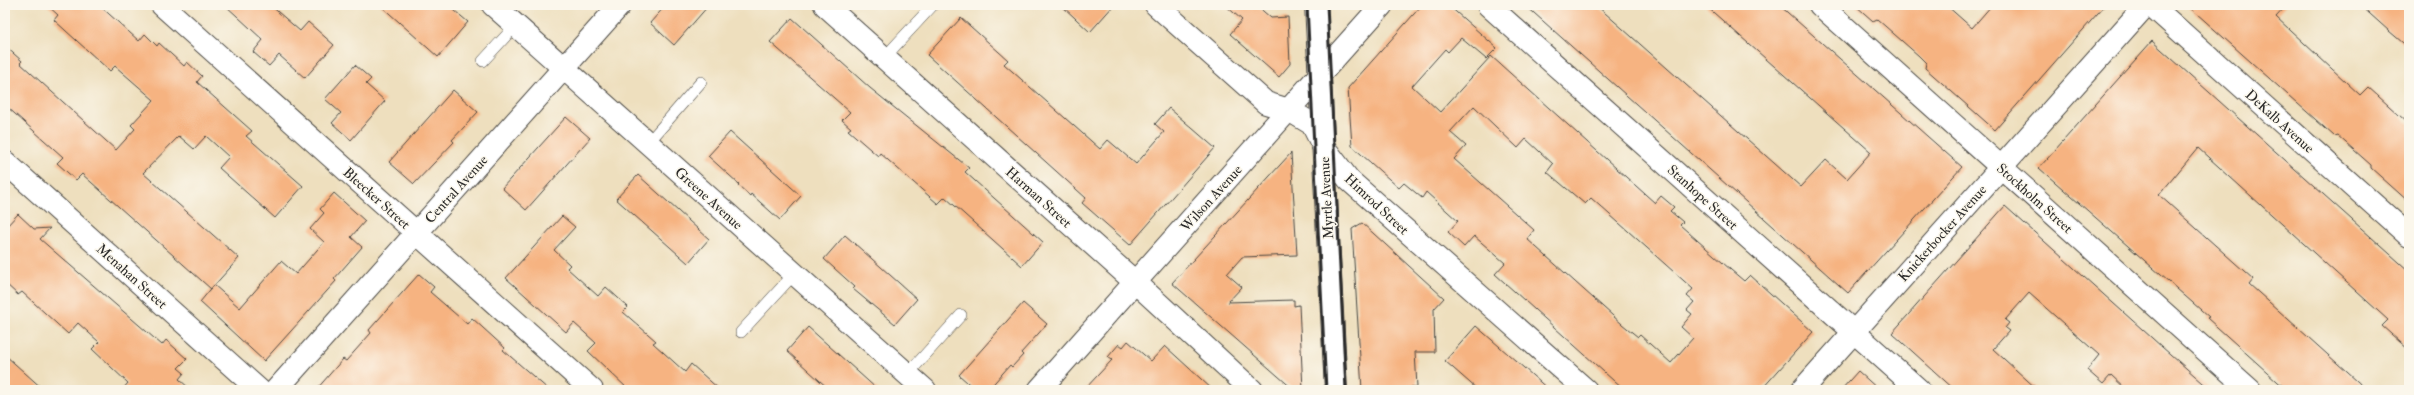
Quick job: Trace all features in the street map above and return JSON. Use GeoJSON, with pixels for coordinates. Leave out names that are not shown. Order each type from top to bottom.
{"type":"FeatureCollection","features":[{"type":"Feature","properties":{"kind":"street","name":"Bleecker Street"},"geometry":{"type":"LineString","coordinates":[[162,5],[592,390]]}},
{"type":"Feature","properties":{"kind":"street","name":"Greene Avenue"},"geometry":{"type":"LineString","coordinates":[[493,5],[925,390]]}},
{"type":"Feature","properties":{"kind":"street","name":"Central Avenue"},"geometry":{"type":"LineString","coordinates":[[276,390],[620,5]]}},
{"type":"Feature","properties":{"kind":"street","name":"Harman Street"},"geometry":{"type":"LineString","coordinates":[[825,5],[1135,282],[1252,390]]}},
{"type":"Feature","properties":{"kind":"street","name":"Himrod Street"},"geometry":{"type":"LineString","coordinates":[[1156,5],[1266,104],[1289,110],[1312,124],[1323,146],[1348,180],[1586,390]]}},
{"type":"Feature","properties":{"kind":"street","name":"Myrtle Avenue"},"geometry":{"type":"LineString","coordinates":[[1316,5],[1336,390]]}},
{"type":"Feature","properties":{"kind":"street","name":"Wilson Avenue"},"geometry":{"type":"LineString","coordinates":[[1039,390],[1382,5]]}},
{"type":"Feature","properties":{"kind":"street","name":"Stanhope Street"},"geometry":{"type":"LineString","coordinates":[[1488,5],[1919,390]]}},
{"type":"Feature","properties":{"kind":"street","name":"Stockholm Street"},"geometry":{"type":"LineString","coordinates":[[1820,5],[2250,390]]}},
{"type":"Feature","properties":{"kind":"street","name":"Knickerbocker Avenue"},"geometry":{"type":"LineString","coordinates":[[1802,390],[2146,5]]}},
{"type":"Feature","properties":{"kind":"street","name":"DeKalb Avenue"},"geometry":{"type":"LineString","coordinates":[[2151,5],[2409,236]]}},
{"type":"Feature","properties":{"kind":"street","name":"Menahan Street"},"geometry":{"type":"LineString","coordinates":[[5,162],[259,390]]}},
{"type":"Feature","properties":{"kind":"lane"},"geometry":{"type":"LineString","coordinates":[[884,58],[933,5]]}},
{"type":"Feature","properties":{"kind":"lane"},"geometry":{"type":"LineString","coordinates":[[483,62],[516,25]]}},
{"type":"Feature","properties":{"kind":"lane"},"geometry":{"type":"LineString","coordinates":[[648,143],[701,82]]}},
{"type":"Feature","properties":{"kind":"lane"},"geometry":{"type":"LineString","coordinates":[[741,332],[794,274]]}},
{"type":"Feature","properties":{"kind":"lane"},"geometry":{"type":"LineString","coordinates":[[907,375],[961,315]]}},
{"type":"Feature","properties":{"kind":"building"},"geometry":{"type":"Polygon","coordinates":[[[47,5],[99,5],[139,41],[145,34],[157,46],[159,43],[184,66],[187,62],[202,76],[197,82],[252,131],[246,136],[303,186],[275,218],[219,168],[229,157],[206,136],[194,149],[179,136],[143,173],[239,258],[211,289],[82,174],[76,180],[67,172],[57,163],[63,157],[5,105],[5,46],[22,61],[20,63],[116,150],[135,129],[131,125],[154,100],[115,66],[110,71],[54,20],[58,15],[47,5]]]}},
{"type":"Feature","properties":{"kind":"building"},"geometry":{"type":"Polygon","coordinates":[[[225,5],[270,5],[300,31],[308,22],[334,45],[305,78],[279,55],[269,66],[253,52],[263,40],[225,5]]]}},
{"type":"Feature","properties":{"kind":"building"},"geometry":{"type":"Polygon","coordinates":[[[380,5],[448,5],[468,22],[438,57],[380,5]]]}},
{"type":"Feature","properties":{"kind":"building"},"geometry":{"type":"Polygon","coordinates":[[[666,5],[709,5],[674,45],[650,23],[666,5]]]}},
{"type":"Feature","properties":{"kind":"building"},"geometry":{"type":"Polygon","coordinates":[[[1061,5],[1114,5],[1090,32],[1061,5]]]}},
{"type":"Feature","properties":{"kind":"building"},"geometry":{"type":"Polygon","coordinates":[[[1225,5],[1256,5],[1271,18],[1288,17],[1290,64],[1279,77],[1230,34],[1242,20],[1225,5]]]}},
{"type":"Feature","properties":{"kind":"building"},"geometry":{"type":"Polygon","coordinates":[[[1422,5],[1448,5],[1497,48],[1486,59],[1461,38],[1448,52],[1445,49],[1412,86],[1440,112],[1491,56],[1655,203],[1661,196],[1674,207],[1670,211],[1683,222],[1680,225],[1731,270],[1744,281],[1750,275],[1813,332],[1761,390],[1624,390],[1495,274],[1505,263],[1474,236],[1464,247],[1448,232],[1458,221],[1426,192],[1422,198],[1404,183],[1399,188],[1352,146],[1348,88],[1422,5]],[[1474,106],[1450,132],[1466,146],[1454,159],[1534,230],[1527,239],[1622,324],[1638,337],[1640,335],[1671,363],[1693,338],[1681,327],[1692,314],[1687,310],[1694,302],[1687,296],[1693,289],[1591,198],[1585,204],[1547,172],[1553,164],[1526,139],[1518,148],[1474,106]]]}},
{"type":"Feature","properties":{"kind":"building"},"geometry":{"type":"Polygon","coordinates":[[[1525,5],[1596,5],[1801,187],[1826,160],[1847,179],[1871,152],[1705,5],[1779,5],[1962,167],[1848,293],[1525,5]]]}},
{"type":"Feature","properties":{"kind":"building"},"geometry":{"type":"Polygon","coordinates":[[[1855,5],[1946,5],[1972,28],[1992,5],[2105,5],[1995,130],[1925,68],[1926,63],[1919,56],[1877,19],[1873,21],[1855,5]]]}},
{"type":"Feature","properties":{"kind":"building"},"geometry":{"type":"Polygon","coordinates":[[[2187,5],[2287,5],[2276,17],[2360,95],[2368,87],[2409,124],[2409,202],[2371,168],[2371,165],[2337,135],[2334,136],[2187,5]]]}},
{"type":"Feature","properties":{"kind":"building"},"geometry":{"type":"Polygon","coordinates":[[[2360,5],[2409,5],[2409,48],[2389,31],[2360,5]]]}},
{"type":"Feature","properties":{"kind":"building"},"geometry":{"type":"Polygon","coordinates":[[[792,18],[870,88],[969,168],[965,172],[1043,242],[1022,266],[945,197],[938,204],[880,153],[878,156],[848,130],[851,128],[842,120],[850,112],[770,42],[792,18]]]}},
{"type":"Feature","properties":{"kind":"building"},"geometry":{"type":"Polygon","coordinates":[[[961,18],[1008,60],[1004,64],[1100,149],[1108,140],[1136,164],[1164,132],[1155,124],[1169,108],[1215,148],[1130,245],[1082,203],[1086,198],[927,55],[961,18]]]}},
{"type":"Feature","properties":{"kind":"building"},"geometry":{"type":"Polygon","coordinates":[[[2152,41],[2409,271],[2409,350],[2382,326],[2388,320],[2198,148],[2159,195],[2253,279],[2249,284],[2367,390],[2287,390],[2207,318],[2209,317],[2039,168],[2152,41]]]}},
{"type":"Feature","properties":{"kind":"building"},"geometry":{"type":"Polygon","coordinates":[[[355,65],[371,79],[366,84],[385,101],[351,140],[332,123],[341,113],[325,99],[355,65]]]}},
{"type":"Feature","properties":{"kind":"building"},"geometry":{"type":"Polygon","coordinates":[[[453,90],[478,112],[452,140],[454,142],[414,184],[389,162],[453,90]]]}},
{"type":"Feature","properties":{"kind":"building"},"geometry":{"type":"Polygon","coordinates":[[[566,117],[590,138],[526,210],[502,188],[566,117]]]}},
{"type":"Feature","properties":{"kind":"building"},"geometry":{"type":"Polygon","coordinates":[[[730,132],[801,196],[780,220],[751,194],[750,196],[708,156],[730,132]]]}},
{"type":"Feature","properties":{"kind":"building"},"geometry":{"type":"Polygon","coordinates":[[[1291,153],[1297,255],[1242,257],[1227,274],[1242,287],[1228,302],[1294,300],[1294,306],[1299,305],[1303,390],[1294,390],[1172,283],[1291,153]]]}},
{"type":"Feature","properties":{"kind":"building"},"geometry":{"type":"Polygon","coordinates":[[[638,175],[709,239],[688,263],[616,199],[638,175]]]}},
{"type":"Feature","properties":{"kind":"building"},"geometry":{"type":"Polygon","coordinates":[[[334,193],[365,221],[351,237],[362,247],[334,279],[336,281],[264,361],[200,302],[214,285],[240,308],[281,261],[296,274],[324,242],[310,229],[324,213],[320,209],[334,193]]]}},
{"type":"Feature","properties":{"kind":"building"},"geometry":{"type":"Polygon","coordinates":[[[2005,206],[2211,390],[2127,390],[2111,375],[2103,384],[2087,370],[2099,355],[2029,293],[2005,320],[2009,323],[2005,328],[2009,331],[1993,349],[2038,390],[1955,390],[1892,333],[2005,206]]]}},
{"type":"Feature","properties":{"kind":"building"},"geometry":{"type":"Polygon","coordinates":[[[18,214],[34,229],[50,228],[40,239],[162,345],[166,340],[187,359],[178,368],[184,373],[179,379],[191,390],[122,390],[128,383],[92,349],[99,342],[78,323],[68,334],[22,292],[18,295],[5,283],[5,228],[18,214]]]}},
{"type":"Feature","properties":{"kind":"building"},"geometry":{"type":"Polygon","coordinates":[[[562,216],[575,227],[554,250],[570,265],[567,268],[598,296],[606,287],[628,307],[623,312],[656,341],[653,343],[685,372],[691,364],[720,390],[629,390],[588,351],[596,343],[574,323],[566,332],[506,278],[562,216]]]}},
{"type":"Feature","properties":{"kind":"building"},"geometry":{"type":"Polygon","coordinates":[[[1362,223],[1444,298],[1434,309],[1435,352],[1415,352],[1417,387],[1411,387],[1412,390],[1362,390],[1352,229],[1362,223]]]}},
{"type":"Feature","properties":{"kind":"building"},"geometry":{"type":"Polygon","coordinates":[[[845,235],[917,299],[895,324],[853,289],[855,287],[824,259],[845,235]]]}},
{"type":"Feature","properties":{"kind":"building"},"geometry":{"type":"Polygon","coordinates":[[[419,274],[434,287],[430,292],[467,324],[472,318],[505,348],[503,350],[549,390],[316,390],[343,359],[346,361],[371,333],[369,330],[419,274]]]}},
{"type":"Feature","properties":{"kind":"building"},"geometry":{"type":"Polygon","coordinates":[[[1023,303],[1047,324],[1021,353],[1023,355],[1012,367],[1010,365],[988,390],[976,390],[959,375],[1023,303]]]}},
{"type":"Feature","properties":{"kind":"building"},"geometry":{"type":"Polygon","coordinates":[[[1476,326],[1549,390],[1478,390],[1445,361],[1476,326]]]}},
{"type":"Feature","properties":{"kind":"building"},"geometry":{"type":"Polygon","coordinates":[[[808,327],[878,390],[830,390],[787,351],[808,327]]]}},
{"type":"Feature","properties":{"kind":"building"},"geometry":{"type":"Polygon","coordinates":[[[1128,341],[1151,361],[1165,346],[1213,390],[1084,390],[1112,360],[1108,357],[1119,344],[1123,347],[1128,341]]]}},
{"type":"Feature","properties":{"kind":"building"},"geometry":{"type":"Polygon","coordinates":[[[5,355],[44,390],[5,390],[5,355]]]}},
{"type":"Feature","properties":{"kind":"building"},"geometry":{"type":"Polygon","coordinates":[[[1858,371],[1879,390],[1841,390],[1858,371]]]}},
{"type":"Feature","properties":{"kind":"railway"},"geometry":{"type":"LineString","coordinates":[[1307,5],[1326,390]]}},
{"type":"Feature","properties":{"kind":"railway"},"geometry":{"type":"LineString","coordinates":[[1327,5],[1346,390]]}}]}
